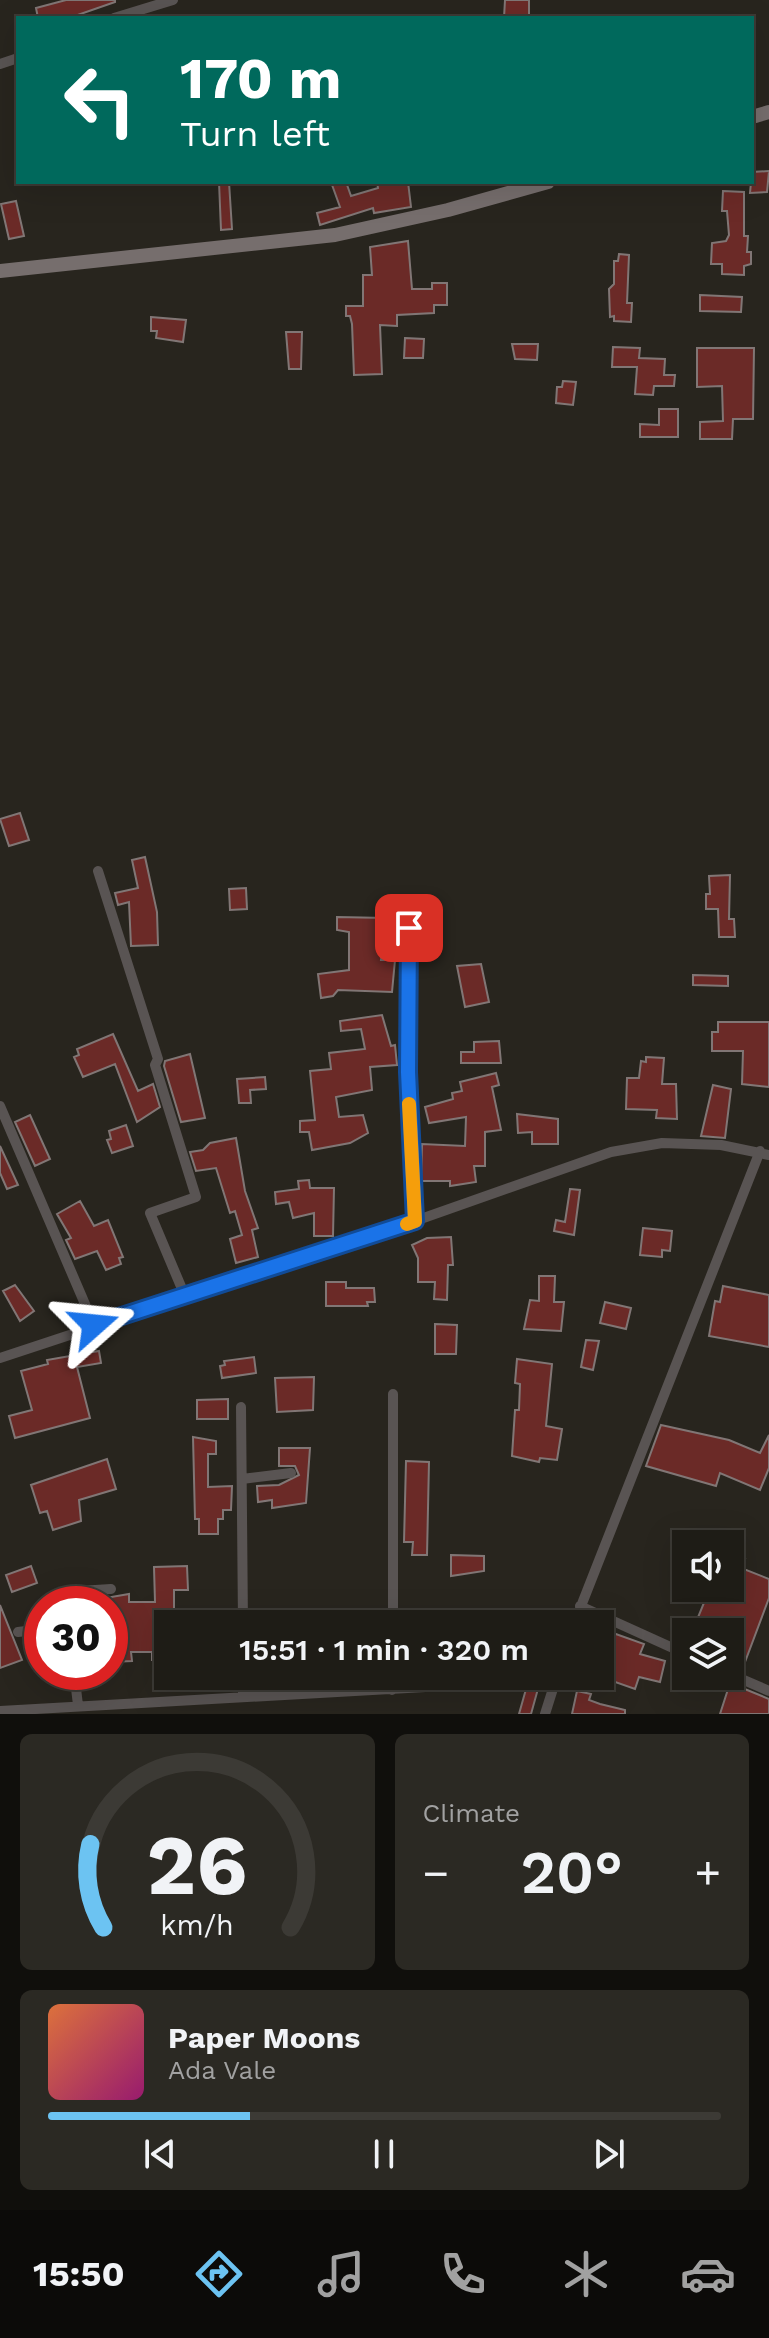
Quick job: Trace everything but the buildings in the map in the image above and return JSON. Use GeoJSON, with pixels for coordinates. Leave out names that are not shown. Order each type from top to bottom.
{"type":"FeatureCollection","features":[{"type":"Feature","properties":{"kind":"street"},"geometry":{"type":"LineString","coordinates":[[121,16],[173,0]]}},
{"type":"Feature","properties":{"kind":"street"},"geometry":{"type":"LineString","coordinates":[[0,271],[335,235],[448,210],[541,184]]}},
{"type":"Feature","properties":{"kind":"street"},"geometry":{"type":"LineString","coordinates":[[98,871],[158,1059],[155,1065],[196,1197],[150,1213],[185,1296]]}},
{"type":"Feature","properties":{"kind":"street"},"geometry":{"type":"LineString","coordinates":[[409,928],[408,1072],[415,1221]]}},
{"type":"Feature","properties":{"kind":"street"},"geometry":{"type":"LineString","coordinates":[[0,1106],[94,1325]]}},
{"type":"Feature","properties":{"kind":"street"},"geometry":{"type":"LineString","coordinates":[[0,1358],[415,1221],[611,1152],[662,1143],[764,1153],[579,1610]]}},
{"type":"Feature","properties":{"kind":"street"},"geometry":{"type":"LineString","coordinates":[[393,1394],[393,1610]]}},
{"type":"Feature","properties":{"kind":"street"},"geometry":{"type":"LineString","coordinates":[[241,1407],[243,1610]]}},
{"type":"Feature","properties":{"kind":"street"},"geometry":{"type":"LineString","coordinates":[[242,1479],[291,1473]]}},
{"type":"Feature","properties":{"kind":"street"},"geometry":{"type":"LineString","coordinates":[[580,1606],[672,1648]]}},
{"type":"Feature","properties":{"kind":"street"},"geometry":{"type":"LineString","coordinates":[[18,1632],[24,1631]]}},
{"type":"Feature","properties":{"kind":"street"},"geometry":{"type":"LineString","coordinates":[[744,1680],[769,1691]]}},
{"type":"Feature","properties":{"kind":"street"},"geometry":{"type":"LineString","coordinates":[[76,1690],[78,1705]]}},
{"type":"Feature","properties":{"kind":"street"},"geometry":{"type":"LineString","coordinates":[[243,1690],[243,1697]]}},
{"type":"Feature","properties":{"kind":"street"},"geometry":{"type":"LineString","coordinates":[[0,1711],[78,1705],[98,1709],[243,1697],[392,1690]]}},
{"type":"Feature","properties":{"kind":"street"},"geometry":{"type":"LineString","coordinates":[[545,1714],[553,1690]]}},
{"type":"Feature","properties":{"kind":"slow traffic"},"geometry":{"type":"LineString","coordinates":[[407,1224],[415,1221],[409,1104]]}},
{"type":"Feature","properties":{"kind":"route"},"geometry":{"type":"LineString","coordinates":[[94,1325],[415,1221],[408,1072],[409,928]]}}]}
